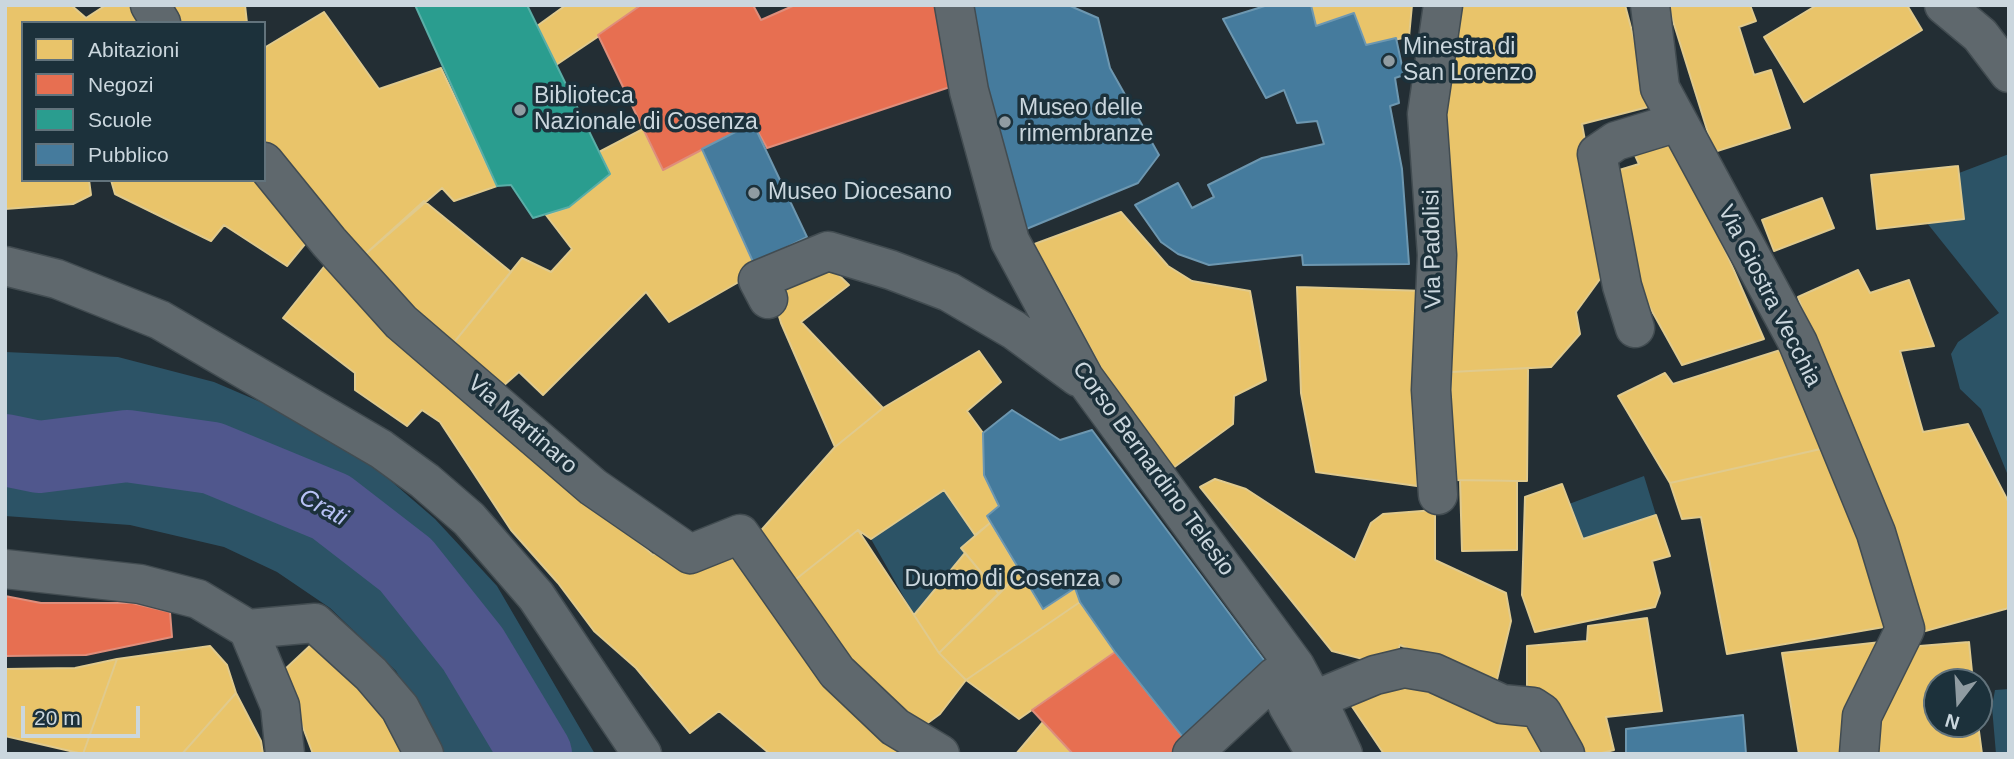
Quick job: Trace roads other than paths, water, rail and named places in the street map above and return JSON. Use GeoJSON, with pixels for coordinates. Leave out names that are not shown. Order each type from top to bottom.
{"type":"FeatureCollection","features":[{"type":"Feature","properties":{"kind":"street"},"geometry":{"type":"LineString","coordinates":[[150,5],[160,21]]}},
{"type":"Feature","properties":{"kind":"street","name":"Corso Bernardino Telesio"},"geometry":{"type":"LineString","coordinates":[[954,5],[969,91],[1010,242],[1088,385],[1295,666],[1309,692],[1317,699],[1343,754]]}},
{"type":"Feature","properties":{"kind":"street","name":"Via Padolisi"},"geometry":{"type":"LineString","coordinates":[[1438,495],[1431,390],[1437,255],[1427,114],[1443,5]]}},
{"type":"Feature","properties":{"kind":"street","name":"Via Giostra Vecchia"},"geometry":{"type":"LineString","coordinates":[[1650,5],[1660,88],[1798,343],[1877,533],[1905,629],[1862,716],[1860,754]]}},
{"type":"Feature","properties":{"kind":"street"},"geometry":{"type":"LineString","coordinates":[[1944,5],[1980,35],[2009,73]]}},
{"type":"Feature","properties":{"kind":"street"},"geometry":{"type":"LineString","coordinates":[[1634,328],[1622,286],[1597,154],[1616,141],[1678,122]]}},
{"type":"Feature","properties":{"kind":"street","name":"Via Martinaro"},"geometry":{"type":"LineString","coordinates":[[266,164],[329,242],[401,322],[593,486],[690,554],[740,534],[837,672],[895,727],[940,754]]}},
{"type":"Feature","properties":{"kind":"street"},"geometry":{"type":"LineString","coordinates":[[768,299],[758,280],[828,251],[891,270],[949,292],[1014,330],[1088,385]]}},
{"type":"Feature","properties":{"kind":"street"},"geometry":{"type":"LineString","coordinates":[[5,266],[57,279],[160,320],[381,449],[425,481],[469,519],[536,596],[642,754]]}},
{"type":"Feature","properties":{"kind":"street"},"geometry":{"type":"LineString","coordinates":[[5,569],[140,584],[198,599],[248,629],[315,623],[371,674],[400,708],[424,754]]}},
{"type":"Feature","properties":{"kind":"street"},"geometry":{"type":"LineString","coordinates":[[248,629],[279,706],[285,754]]}},
{"type":"Feature","properties":{"kind":"street"},"geometry":{"type":"LineString","coordinates":[[1317,699],[1375,675],[1404,668],[1434,673],[1502,704],[1533,707],[1542,713],[1565,754]]}},
{"type":"Feature","properties":{"kind":"street"},"geometry":{"type":"LineString","coordinates":[[1192,754],[1276,676],[1288,706],[1316,754]]}},
{"type":"Feature","properties":{"kind":"waterway","name":"Crati"},"geometry":{"type":"LineString","coordinates":[[5,450],[39,457],[127,446],[212,458],[331,507],[406,565],[473,649],[536,754]]}},
{"type":"Feature","properties":{"kind":"place","name":"Minestra di San Lorenzo"},"geometry":{"type":"Point","coordinates":[1389,61]}},
{"type":"Feature","properties":{"kind":"place","name":"Biblioteca Nazionale di Cosenza"},"geometry":{"type":"Point","coordinates":[520,110]}},
{"type":"Feature","properties":{"kind":"place","name":"Museo delle rimembranze"},"geometry":{"type":"Point","coordinates":[1005,122]}},
{"type":"Feature","properties":{"kind":"place","name":"Museo Diocesano"},"geometry":{"type":"Point","coordinates":[754,193]}},
{"type":"Feature","properties":{"kind":"place","name":"Duomo di Cosenza"},"geometry":{"type":"Point","coordinates":[1114,580]}}]}
